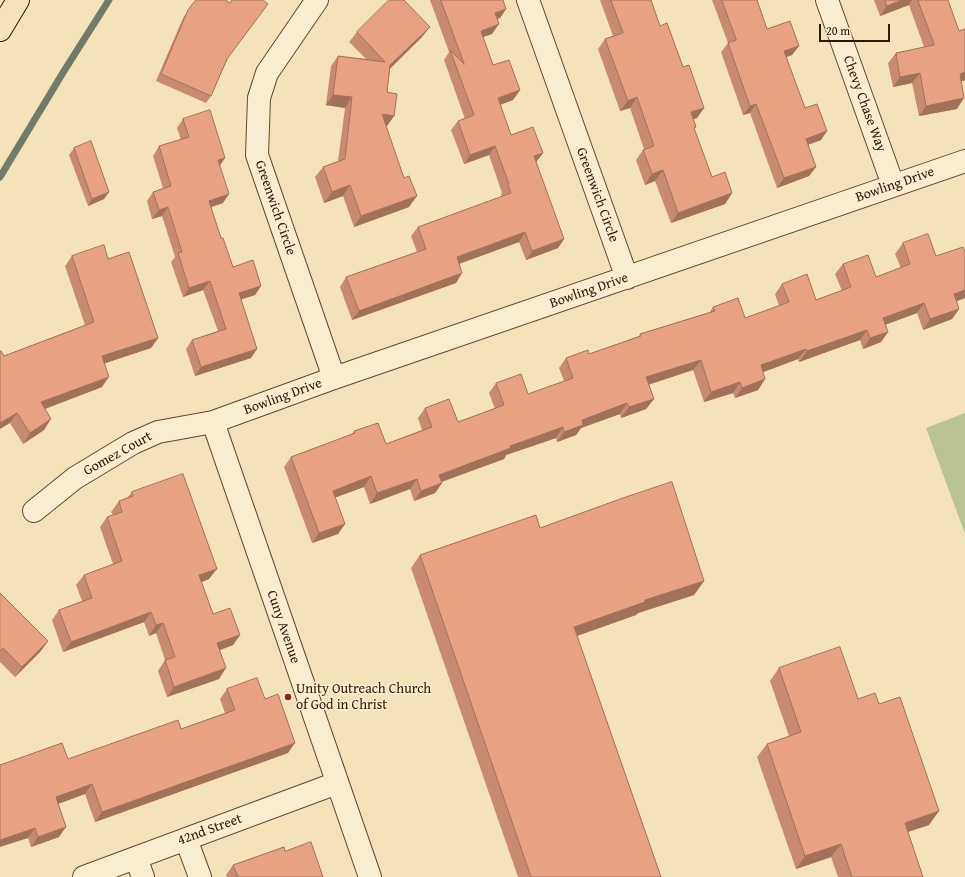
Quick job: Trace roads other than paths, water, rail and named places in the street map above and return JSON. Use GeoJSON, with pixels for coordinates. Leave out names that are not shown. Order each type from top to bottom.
{"type":"FeatureCollection","features":[{"type":"Feature","properties":{"kind":"highway"},"geometry":{"type":"LineString","coordinates":[[0,30],[18,0]]}},
{"type":"Feature","properties":{"kind":"street","name":"Greenwich Circle"},"geometry":{"type":"LineString","coordinates":[[317,0],[267,73],[259,98],[256,155],[334,378]]}},
{"type":"Feature","properties":{"kind":"street","name":"Greenwich Circle"},"geometry":{"type":"LineString","coordinates":[[528,0],[627,278]]}},
{"type":"Feature","properties":{"kind":"street","name":"Chevy Chase Way"},"geometry":{"type":"LineString","coordinates":[[827,0],[893,185]]}},
{"type":"Feature","properties":{"kind":"street","name":"Bowling Drive"},"geometry":{"type":"LineString","coordinates":[[213,422],[334,378],[965,161]]}},
{"type":"Feature","properties":{"kind":"street","name":"Gomez Court"},"geometry":{"type":"LineString","coordinates":[[34,511],[75,478],[133,443],[158,432],[213,422]]}},
{"type":"Feature","properties":{"kind":"street","name":"Cuny Avenue"},"geometry":{"type":"LineString","coordinates":[[213,422],[370,877]]}},
{"type":"Feature","properties":{"kind":"street","name":"42nd Street"},"geometry":{"type":"LineString","coordinates":[[84,877],[140,867],[186,839],[337,783]]}},
{"type":"Feature","properties":{"kind":"street"},"geometry":{"type":"LineString","coordinates":[[186,839],[200,877]]}},
{"type":"Feature","properties":{"kind":"waterway"},"geometry":{"type":"LineString","coordinates":[[0,177],[109,0]]}},
{"type":"Feature","properties":{"kind":"place","name":"Unity Outreach Church of God in Christ"},"geometry":{"type":"Point","coordinates":[288,697]}}]}
